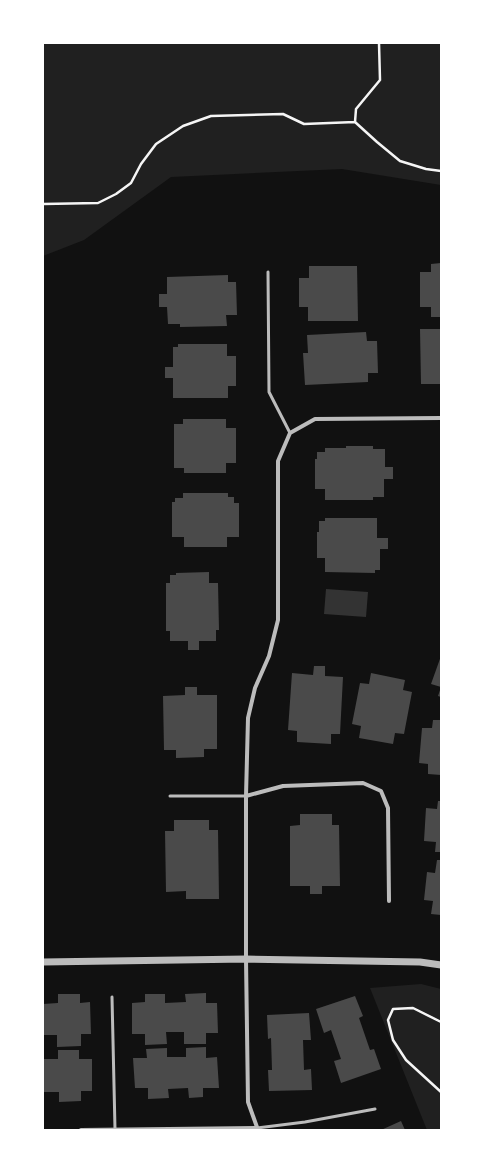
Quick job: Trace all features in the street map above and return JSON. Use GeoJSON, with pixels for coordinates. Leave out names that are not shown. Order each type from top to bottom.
{"type":"FeatureCollection","features":[{"type":"Feature","properties":{"kind":"street"},"geometry":{"type":"LineString","coordinates":[[81,1130],[257,1129],[248,1102],[246,796],[248,718],[255,688],[269,656],[278,620],[278,461],[290,433],[316,419],[441,418]]}},
{"type":"Feature","properties":{"kind":"street"},"geometry":{"type":"LineString","coordinates":[[246,796],[283,786],[363,783],[381,791],[388,808],[389,901]]}},
{"type":"Feature","properties":{"kind":"street"},"geometry":{"type":"LineString","coordinates":[[43,962],[246,959],[420,962],[441,965]]}},
{"type":"Feature","properties":{"kind":"lane"},"geometry":{"type":"LineString","coordinates":[[268,272],[269,392],[290,433]]}},
{"type":"Feature","properties":{"kind":"lane"},"geometry":{"type":"LineString","coordinates":[[170,796],[246,796]]}},
{"type":"Feature","properties":{"kind":"lane"},"geometry":{"type":"LineString","coordinates":[[112,997],[115,1130]]}},
{"type":"Feature","properties":{"kind":"lane"},"geometry":{"type":"LineString","coordinates":[[257,1129],[305,1122],[375,1108]]}},
{"type":"Feature","properties":{"kind":"path"},"geometry":{"type":"LineString","coordinates":[[355,122],[356,109],[380,80],[379,43]]}},
{"type":"Feature","properties":{"kind":"path"},"geometry":{"type":"LineString","coordinates":[[43,204],[98,203],[116,194],[131,183],[141,164],[156,144],[182,126],[211,116],[283,114],[304,124],[355,122],[400,161],[426,169],[441,171]]}},
{"type":"Feature","properties":{"kind":"path"},"geometry":{"type":"LineString","coordinates":[[441,1022],[412,1008],[393,1009],[388,1020],[392,1040],[406,1060],[441,1092]]}},
{"type":"Feature","properties":{"kind":"shaded area"},"geometry":{"type":"Polygon","coordinates":[[[43,43],[441,43],[441,185],[342,169],[171,177],[84,240],[43,256],[43,43]]]}},
{"type":"Feature","properties":{"kind":"shaded area"},"geometry":{"type":"Polygon","coordinates":[[[326,589],[368,592],[366,617],[324,614],[326,589]]]}},
{"type":"Feature","properties":{"kind":"shaded area"},"geometry":{"type":"Polygon","coordinates":[[[421,984],[441,989],[441,1130],[427,1130],[370,988],[421,984]]]}},
{"type":"Feature","properties":{"kind":"building"},"geometry":{"type":"Polygon","coordinates":[[[441,263],[441,317],[431,317],[431,307],[420,307],[420,272],[431,272],[431,264],[441,263]]]}},
{"type":"Feature","properties":{"kind":"building"},"geometry":{"type":"Polygon","coordinates":[[[309,266],[357,266],[358,321],[308,321],[308,307],[299,307],[299,278],[309,278],[309,266]]]}},
{"type":"Feature","properties":{"kind":"building"},"geometry":{"type":"Polygon","coordinates":[[[228,275],[228,282],[236,282],[237,315],[226,315],[227,326],[180,327],[180,324],[168,324],[167,307],[159,307],[159,294],[167,294],[167,277],[228,275]]]}},
{"type":"Feature","properties":{"kind":"building"},"geometry":{"type":"Polygon","coordinates":[[[420,329],[441,329],[441,384],[421,384],[420,329]]]}},
{"type":"Feature","properties":{"kind":"building"},"geometry":{"type":"Polygon","coordinates":[[[366,332],[367,341],[377,341],[378,373],[368,373],[368,382],[305,385],[303,353],[308,353],[307,335],[366,332]]]}},
{"type":"Feature","properties":{"kind":"building"},"geometry":{"type":"Polygon","coordinates":[[[178,344],[227,344],[227,356],[236,356],[236,386],[228,386],[228,398],[173,398],[173,378],[165,378],[165,367],[173,367],[173,347],[178,347],[178,344]]]}},
{"type":"Feature","properties":{"kind":"building"},"geometry":{"type":"Polygon","coordinates":[[[183,419],[226,419],[226,428],[236,428],[236,463],[226,463],[226,473],[184,473],[184,468],[174,468],[174,424],[183,424],[183,419]]]}},
{"type":"Feature","properties":{"kind":"building"},"geometry":{"type":"Polygon","coordinates":[[[346,446],[373,446],[373,449],[385,449],[385,467],[393,467],[393,479],[384,479],[384,497],[373,497],[373,500],[325,500],[325,489],[315,489],[315,459],[317,459],[317,452],[325,452],[325,448],[346,448],[346,446]]]}},
{"type":"Feature","properties":{"kind":"building"},"geometry":{"type":"Polygon","coordinates":[[[183,493],[228,493],[228,497],[234,497],[234,503],[239,503],[239,537],[227,537],[227,547],[184,547],[184,537],[172,537],[172,502],[175,502],[175,498],[183,498],[183,493]]]}},
{"type":"Feature","properties":{"kind":"building"},"geometry":{"type":"Polygon","coordinates":[[[325,518],[377,518],[377,538],[388,538],[388,549],[380,549],[380,570],[375,570],[375,573],[325,572],[325,558],[317,558],[317,532],[319,532],[319,521],[325,521],[325,518]]]}},
{"type":"Feature","properties":{"kind":"building"},"geometry":{"type":"Polygon","coordinates":[[[209,572],[209,583],[218,583],[219,630],[216,630],[216,641],[199,641],[199,650],[188,650],[188,641],[170,641],[170,631],[166,631],[166,583],[170,583],[170,575],[176,575],[176,573],[209,572]]]}},
{"type":"Feature","properties":{"kind":"building"},"geometry":{"type":"Polygon","coordinates":[[[441,656],[441,687],[431,684],[441,656]]]}},
{"type":"Feature","properties":{"kind":"building"},"geometry":{"type":"Polygon","coordinates":[[[314,666],[325,666],[325,676],[343,677],[340,734],[331,734],[331,744],[297,742],[297,731],[288,730],[292,673],[313,675],[314,666]]]}},
{"type":"Feature","properties":{"kind":"building"},"geometry":{"type":"Polygon","coordinates":[[[371,673],[405,680],[403,690],[412,692],[404,734],[395,733],[393,744],[359,738],[361,726],[352,724],[360,683],[369,684],[371,673]]]}},
{"type":"Feature","properties":{"kind":"building"},"geometry":{"type":"Polygon","coordinates":[[[185,687],[197,687],[197,695],[217,695],[217,749],[204,749],[204,757],[176,758],[176,750],[164,750],[163,696],[185,695],[185,687]]]}},
{"type":"Feature","properties":{"kind":"building"},"geometry":{"type":"Polygon","coordinates":[[[441,687],[441,697],[438,696],[441,687]]]}},
{"type":"Feature","properties":{"kind":"building"},"geometry":{"type":"Polygon","coordinates":[[[433,720],[441,720],[441,775],[428,774],[428,764],[419,763],[422,728],[432,728],[433,720]]]}},
{"type":"Feature","properties":{"kind":"building"},"geometry":{"type":"Polygon","coordinates":[[[438,801],[441,801],[441,852],[435,852],[436,842],[424,841],[426,808],[437,809],[438,801]]]}},
{"type":"Feature","properties":{"kind":"building"},"geometry":{"type":"Polygon","coordinates":[[[300,814],[332,814],[332,825],[339,825],[340,886],[322,886],[322,894],[310,894],[310,886],[290,886],[290,826],[300,825],[300,814]]]}},
{"type":"Feature","properties":{"kind":"building"},"geometry":{"type":"Polygon","coordinates":[[[174,820],[209,820],[209,830],[218,830],[219,899],[186,899],[186,891],[166,892],[165,831],[174,831],[174,820]]]}},
{"type":"Feature","properties":{"kind":"building"},"geometry":{"type":"Polygon","coordinates":[[[437,860],[441,860],[441,915],[431,914],[433,901],[424,900],[427,872],[435,873],[437,860]]]}},
{"type":"Feature","properties":{"kind":"building"},"geometry":{"type":"Polygon","coordinates":[[[206,993],[206,1003],[217,1003],[218,1033],[206,1033],[206,1044],[184,1044],[184,1032],[166,1032],[167,1044],[145,1045],[145,1034],[132,1034],[132,1003],[145,1002],[145,994],[165,994],[165,1003],[186,1002],[185,994],[206,993]]]}},
{"type":"Feature","properties":{"kind":"building"},"geometry":{"type":"Polygon","coordinates":[[[58,994],[80,994],[80,1003],[90,1002],[91,1034],[81,1034],[81,1046],[57,1047],[57,1035],[43,1035],[43,1004],[58,1003],[58,994]]]}},
{"type":"Feature","properties":{"kind":"building"},"geometry":{"type":"Polygon","coordinates":[[[355,996],[363,1016],[359,1018],[370,1050],[374,1049],[381,1069],[341,1083],[334,1061],[341,1059],[331,1030],[324,1033],[316,1009],[355,996]]]}},
{"type":"Feature","properties":{"kind":"building"},"geometry":{"type":"Polygon","coordinates":[[[309,1013],[311,1040],[303,1040],[304,1070],[311,1069],[312,1090],[269,1091],[268,1070],[272,1070],[271,1038],[268,1039],[267,1015],[309,1013]]]}},
{"type":"Feature","properties":{"kind":"building"},"geometry":{"type":"Polygon","coordinates":[[[206,1047],[206,1058],[217,1057],[219,1088],[203,1088],[203,1097],[189,1098],[188,1088],[168,1089],[169,1098],[148,1099],[148,1088],[135,1088],[133,1058],[147,1058],[146,1049],[167,1048],[167,1057],[186,1057],[186,1048],[206,1047]]]}},
{"type":"Feature","properties":{"kind":"building"},"geometry":{"type":"Polygon","coordinates":[[[58,1050],[79,1050],[79,1059],[92,1059],[92,1091],[81,1091],[81,1101],[59,1102],[59,1092],[43,1092],[43,1059],[58,1059],[58,1050]]]}},
{"type":"Feature","properties":{"kind":"building"},"geometry":{"type":"Polygon","coordinates":[[[401,1121],[405,1130],[381,1130],[401,1121]]]}}]}
